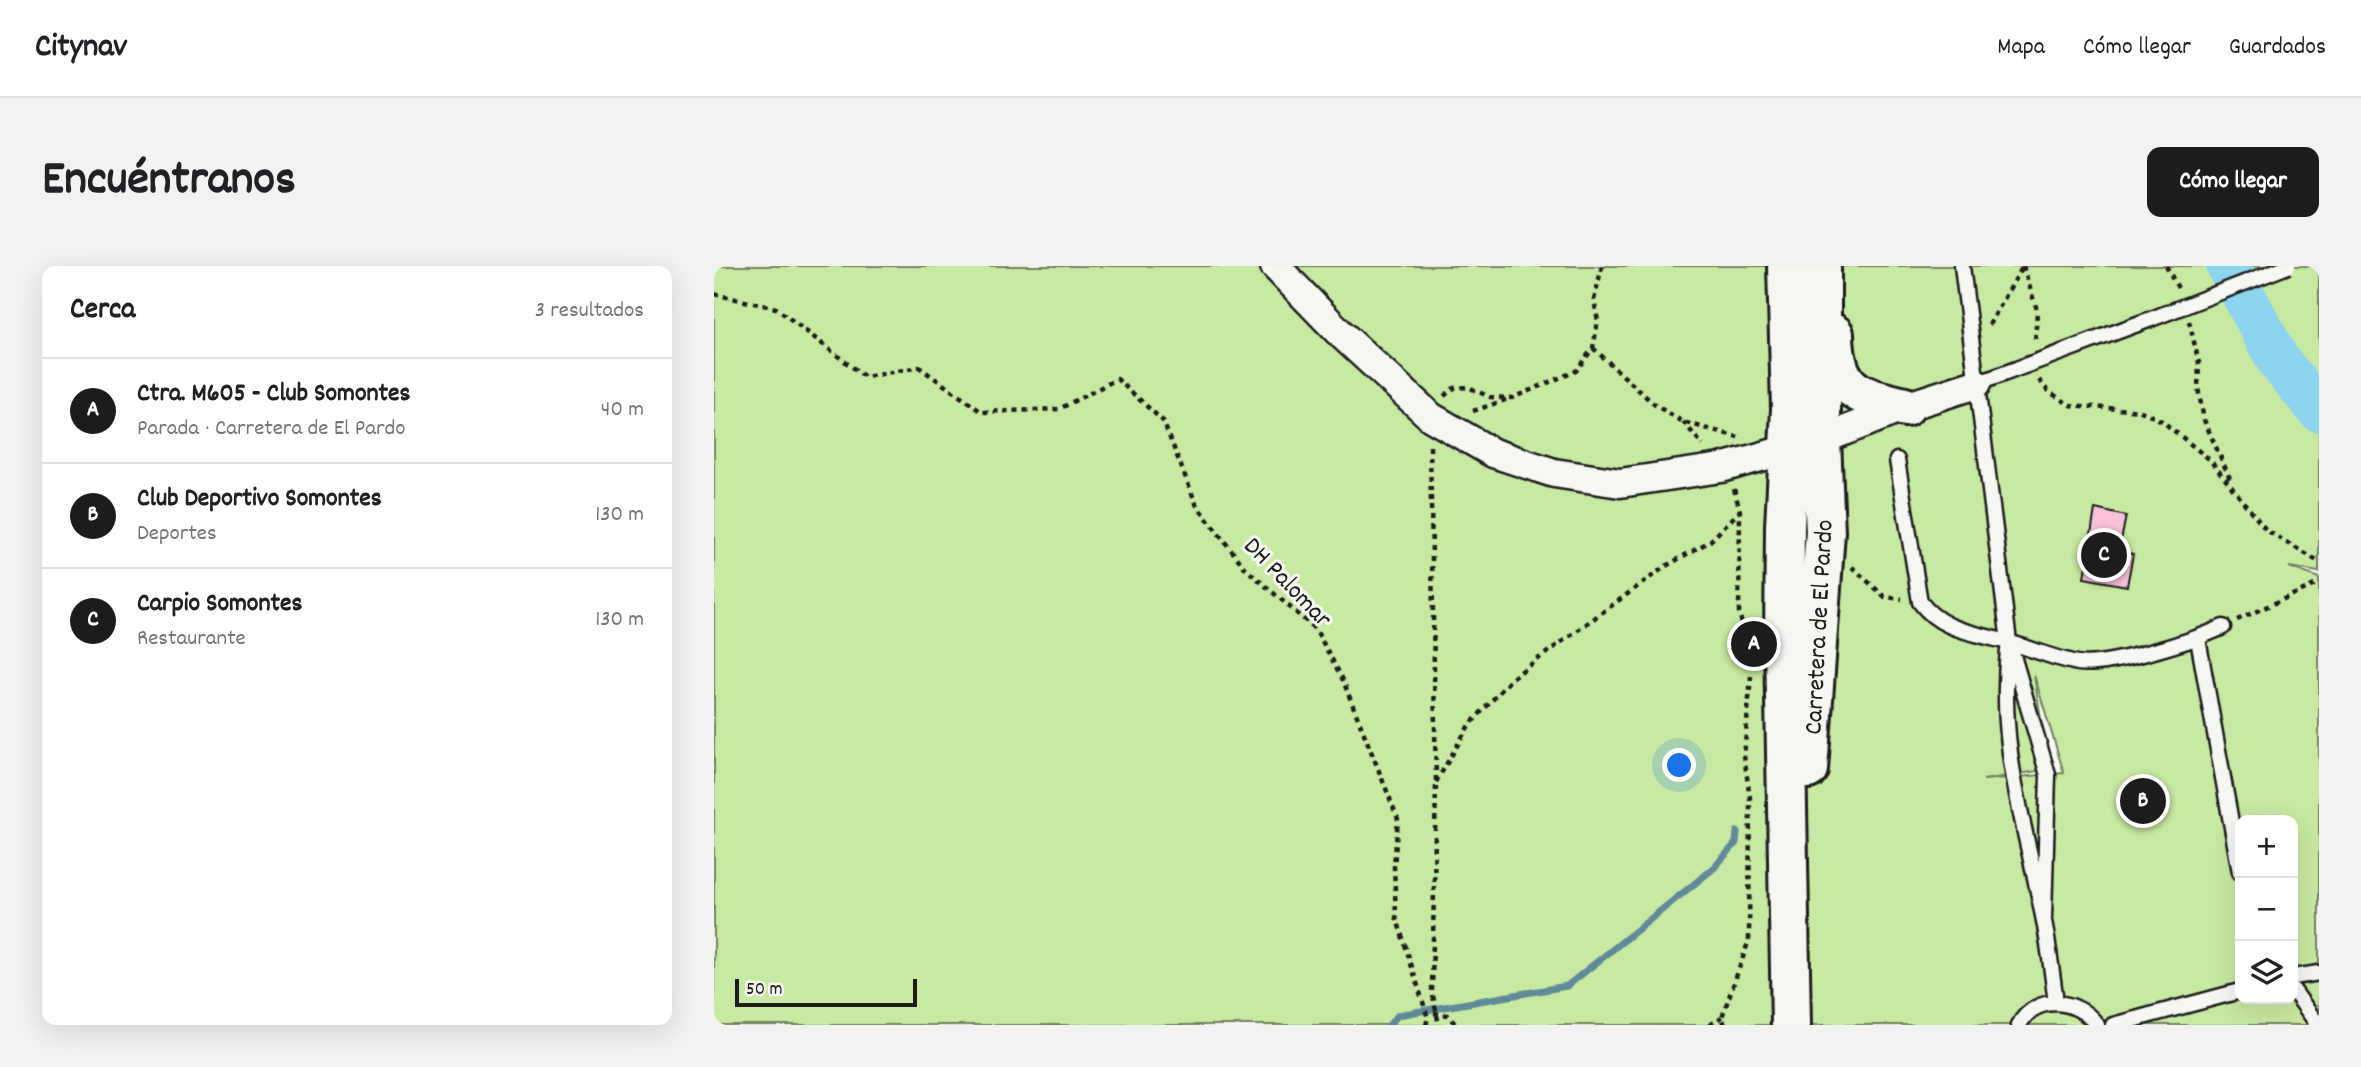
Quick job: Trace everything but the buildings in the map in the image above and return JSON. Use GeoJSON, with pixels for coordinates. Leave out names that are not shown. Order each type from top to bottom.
{"type":"FeatureCollection","features":[{"type":"Feature","properties":{"kind":"street"},"geometry":{"type":"LineString","coordinates":[[1275,266],[1339,332],[1431,417],[1493,453],[1555,473],[1620,483],[1721,468],[1789,449],[1976,384]]}},
{"type":"Feature","properties":{"kind":"street","name":"Carretera de El Pardo"},"geometry":{"type":"LineString","coordinates":[[1787,266],[1791,409],[1789,449],[1824,564],[1791,1025]]}},
{"type":"Feature","properties":{"kind":"street"},"geometry":{"type":"LineString","coordinates":[[1789,449],[1802,415],[1799,266]]}},
{"type":"Feature","properties":{"kind":"street","name":"Carretera de El Pardo"},"geometry":{"type":"LineString","coordinates":[[1789,449],[1821,266]]}},
{"type":"Feature","properties":{"kind":"street"},"geometry":{"type":"LineString","coordinates":[[1833,266],[1834,358],[1844,380],[1864,398],[1905,407]]}},
{"type":"Feature","properties":{"kind":"lane"},"geometry":{"type":"LineString","coordinates":[[1962,266],[2009,642],[2048,775],[2044,918]]}},
{"type":"Feature","properties":{"kind":"lane"},"geometry":{"type":"LineString","coordinates":[[1976,384],[2288,266]]}},
{"type":"Feature","properties":{"kind":"lane"},"geometry":{"type":"LineString","coordinates":[[1897,460],[1920,602],[1930,614],[1952,628],[2081,664],[2142,654],[2198,639],[2223,627]]}},
{"type":"Feature","properties":{"kind":"lane"},"geometry":{"type":"LineString","coordinates":[[2198,639],[2235,844]]}},
{"type":"Feature","properties":{"kind":"lane"},"geometry":{"type":"LineString","coordinates":[[2009,642],[2004,689],[2011,778],[2044,918],[2056,1002]]}},
{"type":"Feature","properties":{"kind":"lane"},"geometry":{"type":"LineString","coordinates":[[2298,976],[2319,973]]}},
{"type":"Feature","properties":{"kind":"lane"},"geometry":{"type":"LineString","coordinates":[[2113,1025],[2235,992]]}},
{"type":"Feature","properties":{"kind":"lane"},"geometry":{"type":"LineString","coordinates":[[2298,997],[2318,1025]]}},
{"type":"Feature","properties":{"kind":"lane"},"geometry":{"type":"LineString","coordinates":[[2019,1025],[2037,1007],[2056,1002],[2073,1005],[2089,1014],[2097,1025]]}},
{"type":"Feature","properties":{"kind":"path"},"geometry":{"type":"LineString","coordinates":[[1439,1025],[1432,991],[1436,783],[1431,417],[1445,393],[1454,388],[1468,387],[1490,397],[1512,398],[1576,372],[1592,348],[1598,321],[1594,300],[1602,266]]}},
{"type":"Feature","properties":{"kind":"path"},"geometry":{"type":"LineString","coordinates":[[1974,354],[2023,266]]}},
{"type":"Feature","properties":{"kind":"path"},"geometry":{"type":"LineString","coordinates":[[2023,266],[2037,310],[2038,333],[2030,362],[2048,391],[2070,405],[2141,411],[2162,421],[2209,459],[2266,530],[2319,562]]}},
{"type":"Feature","properties":{"kind":"path"},"geometry":{"type":"LineString","coordinates":[[2166,266],[2182,296]]}},
{"type":"Feature","properties":{"kind":"path","name":"DH Palomar"},"geometry":{"type":"LineString","coordinates":[[714,294],[776,308],[864,377],[919,368],[982,412],[1059,409],[1117,379],[1163,421],[1197,506],[1246,569],[1316,630],[1357,712],[1398,819],[1394,866],[1396,916],[1428,1018]]}},
{"type":"Feature","properties":{"kind":"path"},"geometry":{"type":"LineString","coordinates":[[2188,318],[2199,363],[2198,388],[2204,420],[2234,488]]}},
{"type":"Feature","properties":{"kind":"path"},"geometry":{"type":"LineString","coordinates":[[1592,348],[1655,405],[1683,422],[1750,442],[1789,449]]}},
{"type":"Feature","properties":{"kind":"path"},"geometry":{"type":"LineString","coordinates":[[1683,422],[1734,488],[1740,511],[1738,612],[1752,664],[1744,756],[1750,798],[1749,940],[1722,1017],[1710,1025]]}},
{"type":"Feature","properties":{"kind":"path"},"geometry":{"type":"LineString","coordinates":[[1436,783],[1468,727],[1512,678],[1666,566],[1710,541],[1740,511]]}},
{"type":"Feature","properties":{"kind":"path"},"geometry":{"type":"LineString","coordinates":[[1850,565],[1885,597],[1920,602]]}},
{"type":"Feature","properties":{"kind":"path"},"geometry":{"type":"LineString","coordinates":[[2223,627],[2319,583]]}},
{"type":"Feature","properties":{"kind":"path"},"geometry":{"type":"LineString","coordinates":[[1426,1025],[1428,1018],[1436,1012]]}},
{"type":"Feature","properties":{"kind":"path"},"geometry":{"type":"LineString","coordinates":[[1436,1012],[1448,1015],[1456,1025]]}},
{"type":"Feature","properties":{"kind":"path"},"geometry":{"type":"LineString","coordinates":[[1722,1017],[1725,1025]]}},
{"type":"Feature","properties":{"kind":"green space"},"geometry":{"type":"Polygon","coordinates":[[[714,266],[2319,266],[2319,572],[2289,567],[2319,578],[2319,1025],[714,1025],[714,266]],[[2034,675],[2049,769],[1983,780],[2064,773],[2034,675]]]}},
{"type":"Feature","properties":{"kind":"waterway"},"geometry":{"type":"LineString","coordinates":[[2228,266],[2279,362],[2319,410]]}},
{"type":"Feature","properties":{"kind":"waterway"},"geometry":{"type":"LineString","coordinates":[[1389,1025],[1398,1015],[1567,986],[1714,868],[1736,843],[1737,832]]}},
{"type":"Feature","properties":{"kind":"place","name":"Carpio Somontes"},"geometry":{"type":"Point","coordinates":[2104,555]}},
{"type":"Feature","properties":{"kind":"place","name":"Ctra. M605 - Club Somontes"},"geometry":{"type":"Point","coordinates":[1754,644]}},
{"type":"Feature","properties":{"kind":"place","name":"Club Deportivo Somontes"},"geometry":{"type":"Point","coordinates":[2143,801]}}]}
